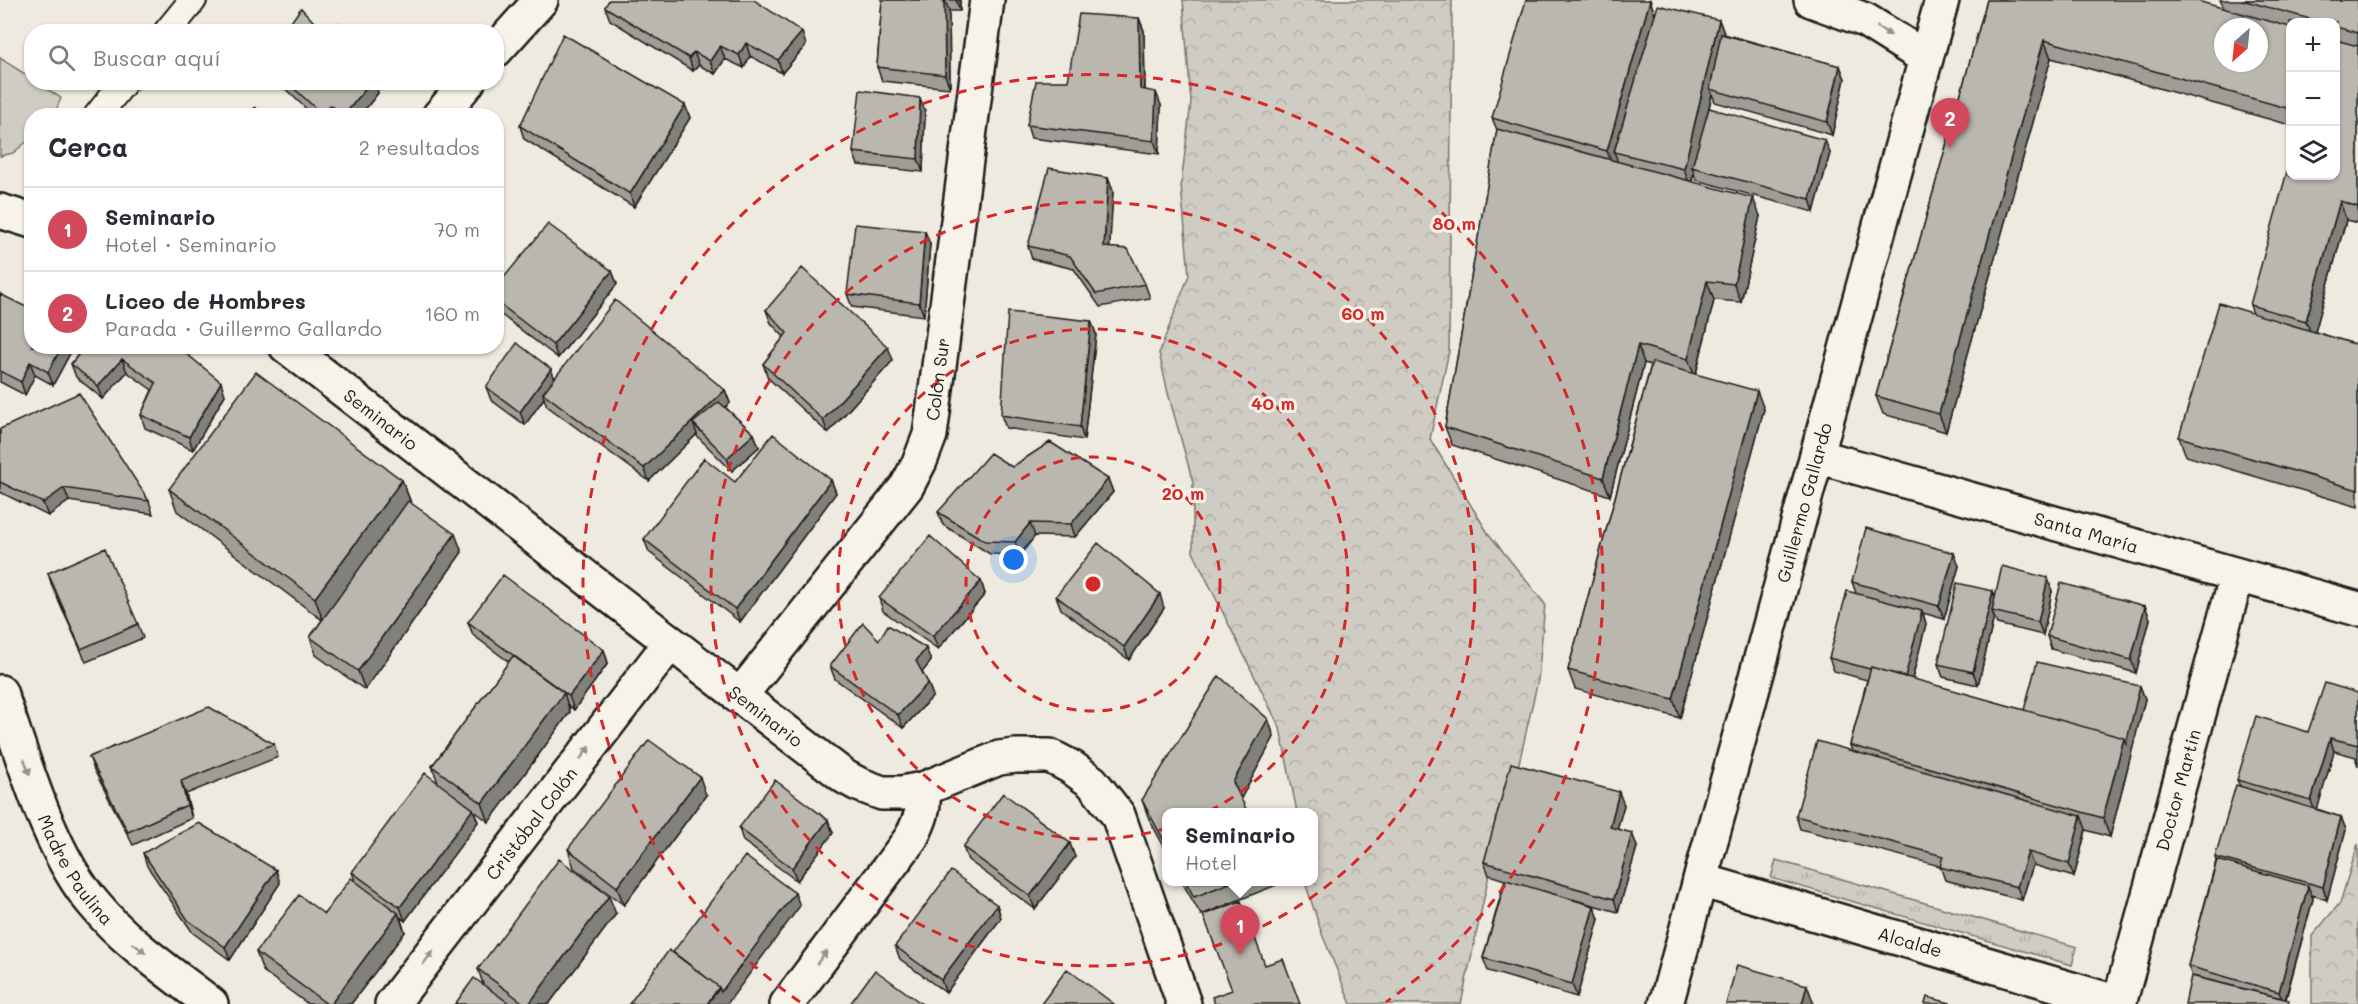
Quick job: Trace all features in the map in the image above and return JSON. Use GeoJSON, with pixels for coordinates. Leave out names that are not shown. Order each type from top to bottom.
{"type":"FeatureCollection","features":[{"type":"Feature","properties":{"kind":"street"},"geometry":{"type":"LineString","coordinates":[[504,41],[541,0]]}},
{"type":"Feature","properties":{"kind":"street","name":"Colón Sur"},"geometry":{"type":"LineString","coordinates":[[739,697],[907,486],[930,435],[987,0]]}},
{"type":"Feature","properties":{"kind":"street"},"geometry":{"type":"LineString","coordinates":[[1811,0],[1865,20],[1926,58]]}},
{"type":"Feature","properties":{"kind":"street","name":"Guillermo Gallardo"},"geometry":{"type":"LineString","coordinates":[[1666,1004],[1942,0]]}},
{"type":"Feature","properties":{"kind":"street"},"geometry":{"type":"LineString","coordinates":[[446,108],[461,90]]}},
{"type":"Feature","properties":{"kind":"street","name":"Seminario"},"geometry":{"type":"LineString","coordinates":[[296,354],[739,697],[858,784],[882,793],[902,793],[923,789],[999,758],[1016,756],[1050,756],[1092,782],[1118,815],[1184,1004]]}},
{"type":"Feature","properties":{"kind":"street","name":"Santa María"},"geometry":{"type":"LineString","coordinates":[[1816,456],[2358,609]]}},
{"type":"Feature","properties":{"kind":"street","name":"Doctor Martin"},"geometry":{"type":"LineString","coordinates":[[2119,1003],[2237,575]]}},
{"type":"Feature","properties":{"kind":"street","name":"Cristóbal Colón"},"geometry":{"type":"LineString","coordinates":[[392,1004],[670,643]]}},
{"type":"Feature","properties":{"kind":"street","name":"Madre Paulina"},"geometry":{"type":"LineString","coordinates":[[0,692],[50,828],[71,872],[93,903],[112,924],[211,1004]]}},
{"type":"Feature","properties":{"kind":"street"},"geometry":{"type":"LineString","coordinates":[[787,1004],[911,838],[921,819],[923,789]]}},
{"type":"Feature","properties":{"kind":"street","name":"Alcalde"},"geometry":{"type":"LineString","coordinates":[[1700,880],[2119,1003]]}},
{"type":"Feature","properties":{"kind":"lane"},"geometry":{"type":"LineString","coordinates":[[174,24],[193,0]]}},
{"type":"Feature","properties":{"kind":"lane"},"geometry":{"type":"LineString","coordinates":[[103,108],[118,90]]}},
{"type":"Feature","properties":{"kind":"green space"},"geometry":{"type":"Polygon","coordinates":[[[1183,0],[1452,0],[1449,351],[1430,439],[1488,533],[1545,604],[1538,680],[1516,776],[1489,875],[1461,1004],[1351,1004],[1322,934],[1306,886],[1318,886],[1318,808],[1296,808],[1280,728],[1193,552],[1193,482],[1159,353],[1189,275],[1181,185],[1191,102],[1183,0]]]}},
{"type":"Feature","properties":{"kind":"green space"},"geometry":{"type":"Polygon","coordinates":[[[0,58],[24,73],[24,90],[49,90],[61,98],[57,108],[24,108],[24,144],[13,153],[0,156],[0,58]]]}},
{"type":"Feature","properties":{"kind":"green space"},"geometry":{"type":"Polygon","coordinates":[[[2358,844],[2358,1004],[2312,1004],[2312,936],[2340,903],[2358,844]]]}},
{"type":"Feature","properties":{"kind":"green space"},"geometry":{"type":"Polygon","coordinates":[[[1776,860],[2077,947],[2072,965],[1771,878],[1776,860]]]}},
{"type":"Feature","properties":{"kind":"building"},"geometry":{"type":"Polygon","coordinates":[[[609,0],[754,0],[802,32],[778,60],[746,43],[739,55],[720,46],[710,61],[694,52],[689,58],[605,7],[609,0]]]}},
{"type":"Feature","properties":{"kind":"building"},"geometry":{"type":"Polygon","coordinates":[[[882,0],[944,0],[945,75],[877,67],[882,0]]]}},
{"type":"Feature","properties":{"kind":"building"},"geometry":{"type":"Polygon","coordinates":[[[1526,0],[1650,0],[1607,151],[1492,118],[1526,0]]]}},
{"type":"Feature","properties":{"kind":"building"},"geometry":{"type":"Polygon","coordinates":[[[1987,0],[2194,0],[2258,18],[2214,18],[2214,72],[2268,72],[2268,21],[2286,26],[2286,108],[2044,40],[1939,414],[1876,396],[1987,0]]]}},
{"type":"Feature","properties":{"kind":"building"},"geometry":{"type":"Polygon","coordinates":[[[2242,0],[2358,0],[2358,33],[2340,28],[2340,18],[2307,18],[2242,0]]]}},
{"type":"Feature","properties":{"kind":"building"},"geometry":{"type":"Polygon","coordinates":[[[1658,5],[1719,20],[1684,169],[1614,152],[1658,5]]]}},
{"type":"Feature","properties":{"kind":"building"},"geometry":{"type":"Polygon","coordinates":[[[301,8],[316,24],[290,24],[301,8]]]}},
{"type":"Feature","properties":{"kind":"building"},"geometry":{"type":"Polygon","coordinates":[[[1079,14],[1139,18],[1140,89],[1156,92],[1154,141],[1027,125],[1036,81],[1068,81],[1079,14]]]}},
{"type":"Feature","properties":{"kind":"building"},"geometry":{"type":"Polygon","coordinates":[[[563,34],[685,105],[630,194],[520,126],[563,34]]]}},
{"type":"Feature","properties":{"kind":"building"},"geometry":{"type":"Polygon","coordinates":[[[1721,34],[1840,66],[1827,122],[1710,89],[1721,34]]]}},
{"type":"Feature","properties":{"kind":"building"},"geometry":{"type":"Polygon","coordinates":[[[2340,41],[2358,46],[2358,207],[2340,201],[2306,321],[2250,305],[2286,175],[2286,180],[2340,180],[2340,41]]]}},
{"type":"Feature","properties":{"kind":"building"},"geometry":{"type":"Polygon","coordinates":[[[296,90],[364,90],[350,108],[335,108],[330,105],[328,108],[315,108],[296,90]]]}},
{"type":"Feature","properties":{"kind":"building"},"geometry":{"type":"Polygon","coordinates":[[[860,90],[920,98],[918,159],[853,152],[860,90]]]}},
{"type":"Feature","properties":{"kind":"building"},"geometry":{"type":"Polygon","coordinates":[[[1709,108],[1825,140],[1810,199],[1692,167],[1709,108]]]}},
{"type":"Feature","properties":{"kind":"building"},"geometry":{"type":"Polygon","coordinates":[[[1497,129],[1753,198],[1734,284],[1707,281],[1688,359],[1638,345],[1603,478],[1445,427],[1497,129]]]}},
{"type":"Feature","properties":{"kind":"building"},"geometry":{"type":"Polygon","coordinates":[[[1049,168],[1108,178],[1104,247],[1128,249],[1145,284],[1096,294],[1070,256],[1028,246],[1049,168]]]}},
{"type":"Feature","properties":{"kind":"building"},"geometry":{"type":"Polygon","coordinates":[[[548,224],[612,271],[553,345],[504,307],[504,277],[548,224]]]}},
{"type":"Feature","properties":{"kind":"building"},"geometry":{"type":"Polygon","coordinates":[[[855,224],[925,231],[919,303],[847,294],[855,224]]]}},
{"type":"Feature","properties":{"kind":"building"},"geometry":{"type":"Polygon","coordinates":[[[802,268],[888,347],[823,420],[763,364],[787,333],[766,310],[802,268]]]}},
{"type":"Feature","properties":{"kind":"building"},"geometry":{"type":"Polygon","coordinates":[[[0,294],[24,306],[24,354],[58,354],[48,372],[30,362],[21,382],[0,371],[0,294]]]}},
{"type":"Feature","properties":{"kind":"building"},"geometry":{"type":"Polygon","coordinates":[[[615,300],[725,390],[644,468],[543,393],[615,300]]]}},
{"type":"Feature","properties":{"kind":"building"},"geometry":{"type":"Polygon","coordinates":[[[2219,303],[2358,345],[2358,490],[2179,437],[2219,303]]]}},
{"type":"Feature","properties":{"kind":"building"},"geometry":{"type":"Polygon","coordinates":[[[1008,312],[1091,321],[1080,427],[1001,415],[1008,312]]]}},
{"type":"Feature","properties":{"kind":"building"},"geometry":{"type":"Polygon","coordinates":[[[517,343],[551,369],[520,412],[486,387],[517,343]]]}},
{"type":"Feature","properties":{"kind":"building"},"geometry":{"type":"Polygon","coordinates":[[[79,354],[187,354],[221,382],[189,437],[141,415],[156,383],[122,359],[98,386],[71,364],[79,354]]]}},
{"type":"Feature","properties":{"kind":"building"},"geometry":{"type":"Polygon","coordinates":[[[1652,362],[1757,391],[1673,699],[1568,670],[1652,362]]]}},
{"type":"Feature","properties":{"kind":"building"},"geometry":{"type":"Polygon","coordinates":[[[256,372],[402,480],[315,598],[169,489],[256,372]]]}},
{"type":"Feature","properties":{"kind":"building"},"geometry":{"type":"Polygon","coordinates":[[[79,393],[149,501],[64,488],[43,503],[0,482],[0,429],[79,393]]]}},
{"type":"Feature","properties":{"kind":"building"},"geometry":{"type":"Polygon","coordinates":[[[719,402],[754,434],[727,458],[693,423],[719,402]]]}},
{"type":"Feature","properties":{"kind":"building"},"geometry":{"type":"Polygon","coordinates":[[[773,434],[831,480],[735,609],[644,539],[704,458],[735,482],[773,434]]]}},
{"type":"Feature","properties":{"kind":"building"},"geometry":{"type":"Polygon","coordinates":[[[1050,442],[1108,479],[1071,524],[1030,523],[1015,542],[985,541],[938,512],[990,453],[1012,467],[1050,442]]]}},
{"type":"Feature","properties":{"kind":"building"},"geometry":{"type":"Polygon","coordinates":[[[408,501],[455,534],[358,671],[310,637],[408,501]]]}},
{"type":"Feature","properties":{"kind":"building"},"geometry":{"type":"Polygon","coordinates":[[[1866,528],[1954,553],[1939,606],[1852,582],[1866,528]]]}},
{"type":"Feature","properties":{"kind":"building"},"geometry":{"type":"Polygon","coordinates":[[[930,536],[981,581],[933,636],[879,598],[930,536]]]}},
{"type":"Feature","properties":{"kind":"building"},"geometry":{"type":"Polygon","coordinates":[[[1098,543],[1160,594],[1124,647],[1056,596],[1098,543]]]}},
{"type":"Feature","properties":{"kind":"building"},"geometry":{"type":"Polygon","coordinates":[[[105,548],[138,624],[81,649],[48,573],[105,548]]]}},
{"type":"Feature","properties":{"kind":"building"},"geometry":{"type":"Polygon","coordinates":[[[2002,566],[2048,578],[2038,622],[1992,611],[2002,566]]]}},
{"type":"Feature","properties":{"kind":"building"},"geometry":{"type":"Polygon","coordinates":[[[503,575],[604,650],[569,696],[468,622],[503,575]]]}},
{"type":"Feature","properties":{"kind":"building"},"geometry":{"type":"Polygon","coordinates":[[[1957,583],[1993,591],[1973,672],[1938,664],[1957,583]]]}},
{"type":"Feature","properties":{"kind":"building"},"geometry":{"type":"Polygon","coordinates":[[[2061,583],[2145,606],[2131,660],[2047,636],[2061,583]]]}},
{"type":"Feature","properties":{"kind":"building"},"geometry":{"type":"Polygon","coordinates":[[[1847,591],[1922,611],[1905,677],[1829,658],[1847,591]]]}},
{"type":"Feature","properties":{"kind":"building"},"geometry":{"type":"Polygon","coordinates":[[[863,623],[879,640],[888,625],[926,648],[916,661],[928,683],[898,715],[830,666],[863,623]]]}},
{"type":"Feature","properties":{"kind":"building"},"geometry":{"type":"Polygon","coordinates":[[[513,656],[564,693],[482,803],[432,766],[513,656]]]}},
{"type":"Feature","properties":{"kind":"building"},"geometry":{"type":"Polygon","coordinates":[[[2037,662],[2140,686],[2126,744],[2124,738],[2024,710],[2037,662]]]}},
{"type":"Feature","properties":{"kind":"building"},"geometry":{"type":"Polygon","coordinates":[[[1871,667],[2124,738],[2103,818],[1850,745],[1871,667]]]}},
{"type":"Feature","properties":{"kind":"building"},"geometry":{"type":"Polygon","coordinates":[[[1219,676],[1268,719],[1233,782],[1246,808],[1162,808],[1162,837],[1142,800],[1219,676]]]}},
{"type":"Feature","properties":{"kind":"building"},"geometry":{"type":"Polygon","coordinates":[[[2325,683],[2358,693],[2358,745],[2330,738],[2311,801],[2237,780],[2256,716],[2308,732],[2325,683]]]}},
{"type":"Feature","properties":{"kind":"building"},"geometry":{"type":"Polygon","coordinates":[[[209,707],[274,744],[181,781],[187,805],[128,832],[89,757],[209,707]]]}},
{"type":"Feature","properties":{"kind":"building"},"geometry":{"type":"Polygon","coordinates":[[[649,740],[700,777],[617,887],[568,849],[649,740]]]}},
{"type":"Feature","properties":{"kind":"building"},"geometry":{"type":"Polygon","coordinates":[[[1817,741],[2081,816],[2069,864],[2028,852],[2017,887],[1940,867],[1943,856],[1796,816],[1817,741]]]}},
{"type":"Feature","properties":{"kind":"building"},"geometry":{"type":"Polygon","coordinates":[[[1511,763],[1619,792],[1610,827],[1632,833],[1614,899],[1484,862],[1511,763]]]}},
{"type":"Feature","properties":{"kind":"building"},"geometry":{"type":"Polygon","coordinates":[[[425,773],[473,809],[400,907],[352,872],[425,773]]]}},
{"type":"Feature","properties":{"kind":"building"},"geometry":{"type":"Polygon","coordinates":[[[775,780],[828,820],[792,868],[739,828],[775,780]]]}},
{"type":"Feature","properties":{"kind":"building"},"geometry":{"type":"Polygon","coordinates":[[[2236,785],[2341,817],[2323,887],[2215,857],[2236,785]]]}},
{"type":"Feature","properties":{"kind":"building"},"geometry":{"type":"Polygon","coordinates":[[[1003,793],[1070,843],[1030,896],[963,847],[1003,793]]]}},
{"type":"Feature","properties":{"kind":"building"},"geometry":{"type":"Polygon","coordinates":[[[199,823],[276,870],[225,947],[188,920],[143,853],[199,823]]]}},
{"type":"Feature","properties":{"kind":"building"},"geometry":{"type":"Polygon","coordinates":[[[745,856],[795,893],[721,992],[719,987],[673,952],[745,856]]]}},
{"type":"Feature","properties":{"kind":"building"},"geometry":{"type":"Polygon","coordinates":[[[559,859],[609,896],[529,1004],[525,1004],[478,969],[559,859]]]}},
{"type":"Feature","properties":{"kind":"building"},"geometry":{"type":"Polygon","coordinates":[[[2217,860],[2308,886],[2279,992],[2188,966],[2217,860]]]}},
{"type":"Feature","properties":{"kind":"building"},"geometry":{"type":"Polygon","coordinates":[[[951,871],[997,905],[941,980],[895,946],[951,871]]]}},
{"type":"Feature","properties":{"kind":"building"},"geometry":{"type":"Polygon","coordinates":[[[351,878],[398,913],[331,1004],[327,1004],[256,952],[299,895],[324,914],[351,878]]]}},
{"type":"Feature","properties":{"kind":"building"},"geometry":{"type":"Polygon","coordinates":[[[1506,880],[1594,906],[1572,984],[1483,958],[1506,880]]]}},
{"type":"Feature","properties":{"kind":"building"},"geometry":{"type":"Polygon","coordinates":[[[1188,886],[1222,886],[1194,897],[1188,886]]]}},
{"type":"Feature","properties":{"kind":"building"},"geometry":{"type":"Polygon","coordinates":[[[1241,901],[1265,965],[1283,959],[1300,1004],[1215,1004],[1212,997],[1232,990],[1203,915],[1241,901]]]}},
{"type":"Feature","properties":{"kind":"building"},"geometry":{"type":"Polygon","coordinates":[[[669,950],[719,987],[707,1004],[629,1004],[669,950]]]}},
{"type":"Feature","properties":{"kind":"building"},"geometry":{"type":"Polygon","coordinates":[[[1737,965],[1807,985],[1802,1004],[1726,1004],[1737,965]]]}},
{"type":"Feature","properties":{"kind":"building"},"geometry":{"type":"Polygon","coordinates":[[[1067,969],[1114,1004],[1041,1004],[1067,969]]]}},
{"type":"Feature","properties":{"kind":"building"},"geometry":{"type":"Polygon","coordinates":[[[875,970],[922,1004],[850,1004],[875,970]]]}},
{"type":"Feature","properties":{"kind":"building"},"geometry":{"type":"Polygon","coordinates":[[[2191,976],[2289,1000],[2288,1004],[2185,1004],[2191,976]]]}},
{"type":"Feature","properties":{"kind":"building"},"geometry":{"type":"Polygon","coordinates":[[[474,978],[510,1004],[455,1004],[474,978]]]}},
{"type":"Feature","properties":{"kind":"building"},"geometry":{"type":"Polygon","coordinates":[[[1927,997],[1954,1004],[1925,1004],[1927,997]]]}},
{"type":"Feature","properties":{"kind":"place","name":"Liceo de Hombres"},"geometry":{"type":"Point","coordinates":[1950,148]}},
{"type":"Feature","properties":{"kind":"place","name":"Seminario"},"geometry":{"type":"Point","coordinates":[1240,955]}}]}
